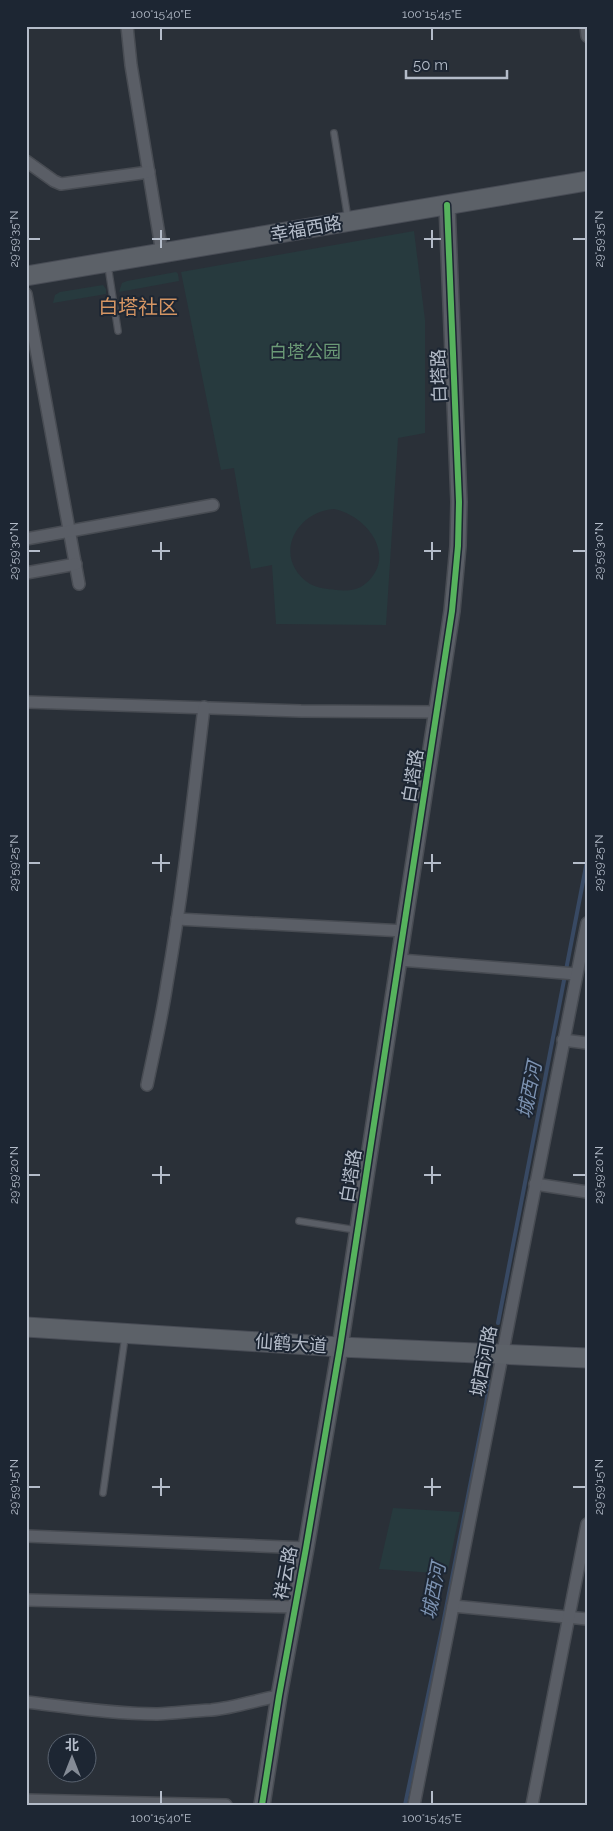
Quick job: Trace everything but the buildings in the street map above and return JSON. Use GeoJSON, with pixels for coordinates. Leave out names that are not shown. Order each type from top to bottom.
{"type":"FeatureCollection","features":[{"type":"Feature","properties":{"kind":"main road","name":"幸福西路"},"geometry":{"type":"LineString","coordinates":[[26,276],[587,181]]}},
{"type":"Feature","properties":{"kind":"main road","name":"仙鹤大道"},"geometry":{"type":"LineString","coordinates":[[26,1327],[340,1347],[587,1358]]}},
{"type":"Feature","properties":{"kind":"street"},"geometry":{"type":"LineString","coordinates":[[127,26],[131,65],[162,253]]}},
{"type":"Feature","properties":{"kind":"street"},"geometry":{"type":"LineString","coordinates":[[586,26],[587,36]]}},
{"type":"Feature","properties":{"kind":"street"},"geometry":{"type":"LineString","coordinates":[[26,161],[61,184],[149,172]]}},
{"type":"Feature","properties":{"kind":"street","name":"白塔路"},"geometry":{"type":"LineString","coordinates":[[340,1347],[452,611],[458,546],[459,502],[447,205]]}},
{"type":"Feature","properties":{"kind":"street"},"geometry":{"type":"LineString","coordinates":[[26,294],[80,584]]}},
{"type":"Feature","properties":{"kind":"street"},"geometry":{"type":"LineString","coordinates":[[26,539],[213,505]]}},
{"type":"Feature","properties":{"kind":"street"},"geometry":{"type":"LineString","coordinates":[[26,573],[76,564]]}},
{"type":"Feature","properties":{"kind":"street"},"geometry":{"type":"LineString","coordinates":[[26,702],[301,711],[438,712]]}},
{"type":"Feature","properties":{"kind":"street"},"geometry":{"type":"LineString","coordinates":[[147,1084],[168,983],[187,854],[204,707]]}},
{"type":"Feature","properties":{"kind":"street"},"geometry":{"type":"LineString","coordinates":[[177,918],[404,931]]}},
{"type":"Feature","properties":{"kind":"street","name":"城西河路"},"geometry":{"type":"LineString","coordinates":[[414,1805],[504,1354],[563,1040],[568,974],[587,923]]}},
{"type":"Feature","properties":{"kind":"street"},"geometry":{"type":"LineString","coordinates":[[400,960],[568,974]]}},
{"type":"Feature","properties":{"kind":"street"},"geometry":{"type":"LineString","coordinates":[[563,1040],[587,1043]]}},
{"type":"Feature","properties":{"kind":"street"},"geometry":{"type":"LineString","coordinates":[[535,1184],[587,1192]]}},
{"type":"Feature","properties":{"kind":"street","name":"祥云路"},"geometry":{"type":"LineString","coordinates":[[262,1805],[279,1696],[340,1347]]}},
{"type":"Feature","properties":{"kind":"street"},"geometry":{"type":"LineString","coordinates":[[532,1805],[587,1524]]}},
{"type":"Feature","properties":{"kind":"street"},"geometry":{"type":"LineString","coordinates":[[26,1536],[306,1548]]}},
{"type":"Feature","properties":{"kind":"street"},"geometry":{"type":"LineString","coordinates":[[26,1600],[295,1607]]}},
{"type":"Feature","properties":{"kind":"street"},"geometry":{"type":"LineString","coordinates":[[453,1606],[587,1619]]}},
{"type":"Feature","properties":{"kind":"street"},"geometry":{"type":"LineString","coordinates":[[26,1702],[157,1714],[213,1710],[279,1696]]}},
{"type":"Feature","properties":{"kind":"street"},"geometry":{"type":"LineString","coordinates":[[26,1800],[226,1805]]}},
{"type":"Feature","properties":{"kind":"lane"},"geometry":{"type":"LineString","coordinates":[[334,133],[348,221]]}},
{"type":"Feature","properties":{"kind":"lane"},"geometry":{"type":"LineString","coordinates":[[107,262],[118,331]]}},
{"type":"Feature","properties":{"kind":"lane"},"geometry":{"type":"LineString","coordinates":[[299,1221],[358,1230]]}},
{"type":"Feature","properties":{"kind":"lane"},"geometry":{"type":"LineString","coordinates":[[102,1493],[126,1333]]}},
{"type":"Feature","properties":{"kind":"green space","name":"白塔公园"},"geometry":{"type":"Polygon","coordinates":[[[414,231],[425,320],[425,433],[398,438],[386,625],[276,624],[272,565],[251,569],[234,468],[221,470],[181,272],[414,231]],[[334,509],[320,512],[308,518],[299,527],[293,538],[290,550],[292,562],[298,574],[310,584],[326,589],[351,590],[365,584],[375,573],[379,562],[379,550],[375,539],[358,520],[334,509]]]}},
{"type":"Feature","properties":{"kind":"green space"},"geometry":{"type":"Polygon","coordinates":[[[176,272],[179,281],[119,292],[122,283],[127,281],[176,272]]]}},
{"type":"Feature","properties":{"kind":"green space"},"geometry":{"type":"Polygon","coordinates":[[[103,285],[106,289],[106,294],[53,303],[55,295],[60,292],[103,285]]]}},
{"type":"Feature","properties":{"kind":"green space"},"geometry":{"type":"Polygon","coordinates":[[[393,1508],[460,1512],[447,1574],[379,1569],[393,1508]]]}},
{"type":"Feature","properties":{"kind":"waterway","name":"城西河"},"geometry":{"type":"LineString","coordinates":[[498,1323],[587,861]]}},
{"type":"Feature","properties":{"kind":"waterway","name":"城西河"},"geometry":{"type":"LineString","coordinates":[[405,1805],[442,1629],[489,1382]]}},
{"type":"Feature","properties":{"kind":"cycle path"},"geometry":{"type":"LineString","coordinates":[[262,1805],[279,1696],[340,1347],[452,611],[458,546],[459,502],[447,205]]}},
{"type":"Feature","properties":{"kind":"district","name":"白塔社区"},"geometry":{"type":"Point","coordinates":[138,307]}}]}
